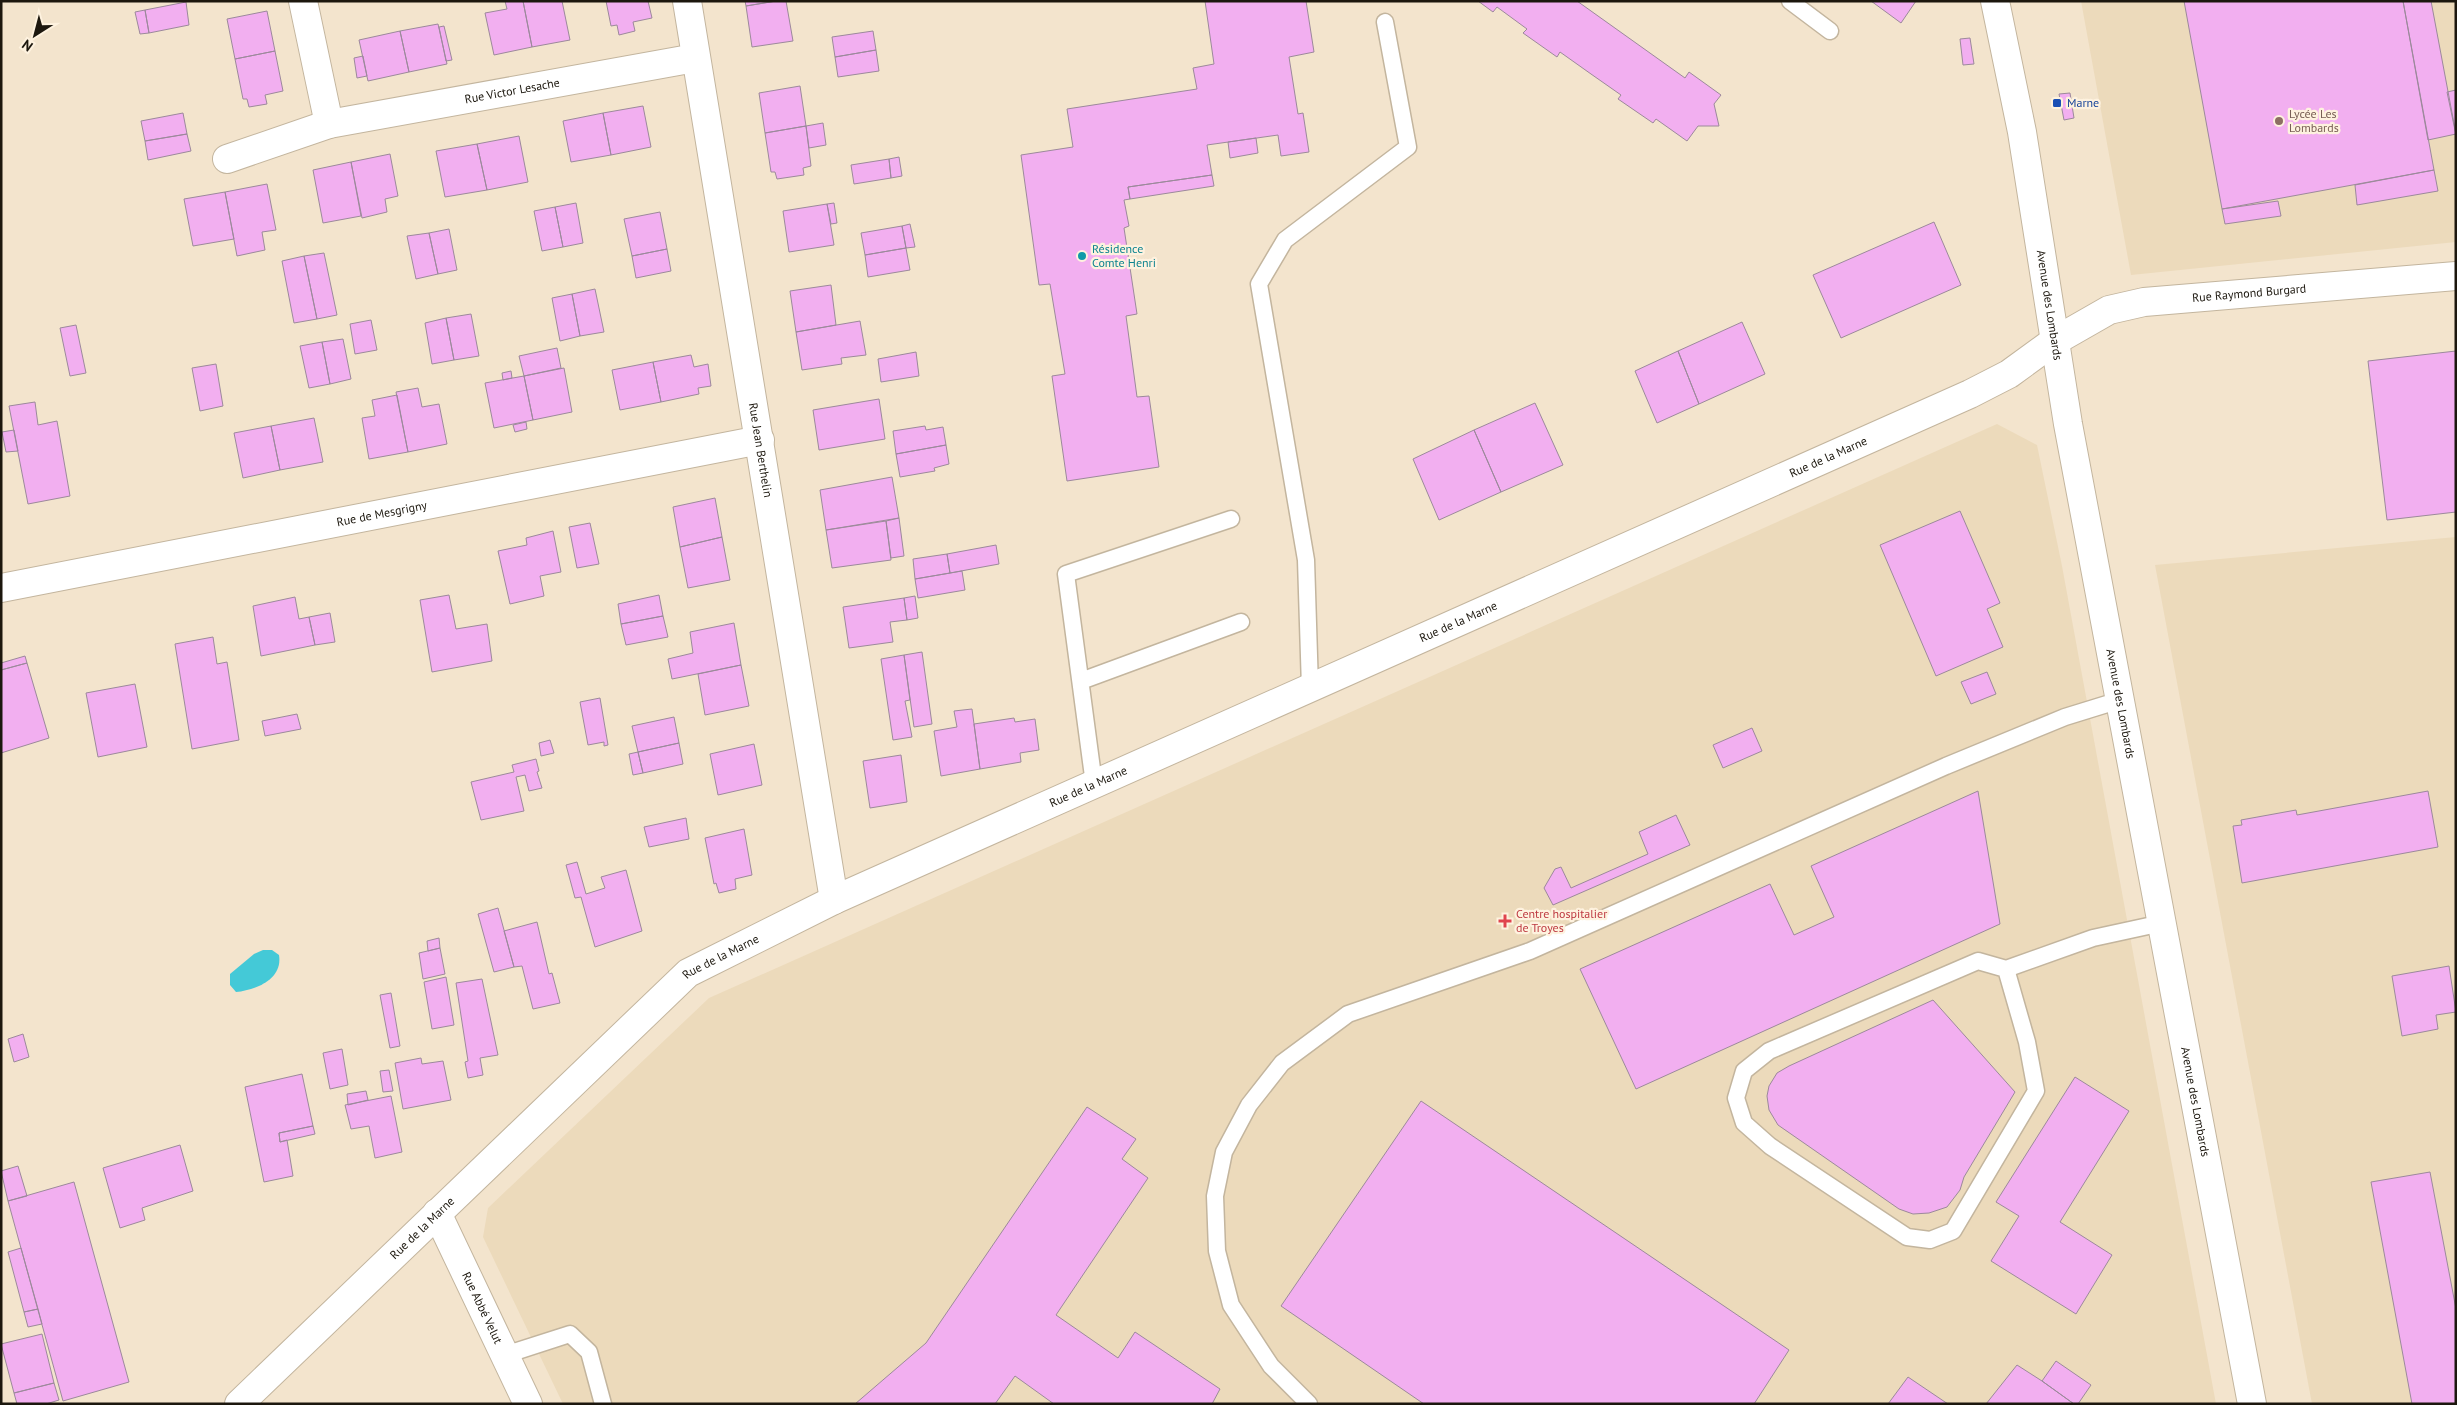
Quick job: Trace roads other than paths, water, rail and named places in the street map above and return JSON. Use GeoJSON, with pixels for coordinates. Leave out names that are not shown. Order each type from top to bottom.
{"type":"FeatureCollection","features":[{"type":"Feature","properties":{"kind":"street"},"geometry":{"type":"LineString","coordinates":[[303,1],[329,124]]}},
{"type":"Feature","properties":{"kind":"street","name":"Rue Jean Berthelin"},"geometry":{"type":"LineString","coordinates":[[687,1],[834,900]]}},
{"type":"Feature","properties":{"kind":"street","name":"Avenue des Lombards"},"geometry":{"type":"LineString","coordinates":[[1995,1],[2022,132],[2053,342],[2252,1404]]}},
{"type":"Feature","properties":{"kind":"street","name":"Rue Victor Lesache"},"geometry":{"type":"LineString","coordinates":[[227,159],[329,124],[696,58]]}},
{"type":"Feature","properties":{"kind":"street","name":"Rue Raymond Burgard"},"geometry":{"type":"LineString","coordinates":[[2053,342],[2109,310],[2144,302],[2456,276]]}},
{"type":"Feature","properties":{"kind":"street","name":"Rue de la Marne"},"geometry":{"type":"LineString","coordinates":[[239,1404],[688,973],[834,900],[1970,394],[2009,374],[2053,342]]}},
{"type":"Feature","properties":{"kind":"street","name":"Rue de Mesgrigny"},"geometry":{"type":"LineString","coordinates":[[1,588],[760,440]]}},
{"type":"Feature","properties":{"kind":"street","name":"Rue Abbé Velut"},"geometry":{"type":"LineString","coordinates":[[437,1213],[528,1404]]}},
{"type":"Feature","properties":{"kind":"lane"},"geometry":{"type":"LineString","coordinates":[[1790,1],[1830,31]]}},
{"type":"Feature","properties":{"kind":"lane"},"geometry":{"type":"LineString","coordinates":[[1310,688],[1306,560],[1259,284],[1285,240],[1408,147],[1385,22]]}},
{"type":"Feature","properties":{"kind":"lane"},"geometry":{"type":"LineString","coordinates":[[1094,784],[1066,574],[1231,519]]}},
{"type":"Feature","properties":{"kind":"lane"},"geometry":{"type":"LineString","coordinates":[[1080,681],[1241,622]]}},
{"type":"Feature","properties":{"kind":"lane"},"geometry":{"type":"LineString","coordinates":[[1309,1404],[1271,1366],[1231,1305],[1217,1251],[1215,1196],[1224,1152],[1249,1105],[1282,1063],[1348,1014],[1530,951],[1946,766],[2065,717],[2120,700]]}},
{"type":"Feature","properties":{"kind":"lane"},"geometry":{"type":"LineString","coordinates":[[2006,969],[2026,1042],[2036,1091],[1953,1231],[1930,1240],[1907,1237],[1770,1146],[1744,1124],[1736,1098],[1744,1071],[1769,1051],[1978,961],[2006,969],[2093,938],[2162,923]]}},
{"type":"Feature","properties":{"kind":"lane"},"geometry":{"type":"LineString","coordinates":[[505,1355],[570,1334],[589,1352],[603,1404]]}},
{"type":"Feature","properties":{"kind":"water"},"geometry":{"type":"Polygon","coordinates":[[[263,950],[272,950],[279,955],[277,971],[259,986],[236,992],[230,985],[230,974],[254,954],[263,950]]]}},
{"type":"Feature","properties":{"kind":"place","name":"Marne"},"geometry":{"type":"Point","coordinates":[2057,103]}},
{"type":"Feature","properties":{"kind":"place","name":"Lycée Les Lombards"},"geometry":{"type":"Point","coordinates":[2279,121]}},
{"type":"Feature","properties":{"kind":"place","name":"Résidence Comte Henri"},"geometry":{"type":"Point","coordinates":[1082,256]}},
{"type":"Feature","properties":{"kind":"place","name":"Centre hospitalier de Troyes"},"geometry":{"type":"Point","coordinates":[1505,921]}}]}
